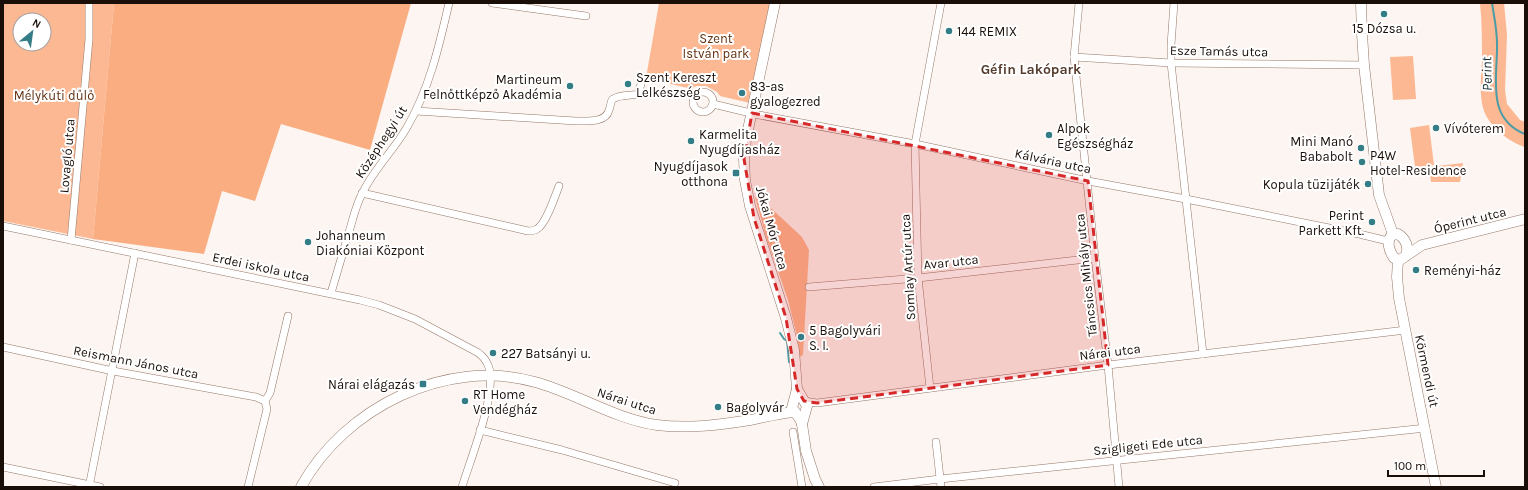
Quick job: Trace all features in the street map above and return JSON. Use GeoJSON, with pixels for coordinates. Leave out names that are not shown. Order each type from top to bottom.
{"type":"FeatureCollection","features":[{"type":"Feature","properties":{"kind":"street","name":"Lovagló utca"},"geometry":{"type":"LineString","coordinates":[[71,240],[89,39],[89,3]]}},
{"type":"Feature","properties":{"kind":"street","name":"Középhegyi út"},"geometry":{"type":"LineString","coordinates":[[331,293],[362,193],[377,168],[406,130],[416,111],[435,63],[449,3]]}},
{"type":"Feature","properties":{"kind":"street"},"geometry":{"type":"LineString","coordinates":[[492,3],[586,16]]}},
{"type":"Feature","properties":{"kind":"street","name":"Jókai Mór utca"},"geometry":{"type":"LineString","coordinates":[[775,3],[746,139],[744,159],[745,180],[754,218],[791,334],[799,407],[806,451],[819,487]]}},
{"type":"Feature","properties":{"kind":"street","name":"Somlay Artúr utca"},"geometry":{"type":"LineString","coordinates":[[930,388],[918,278],[915,144],[941,3]]}},
{"type":"Feature","properties":{"kind":"street","name":"Táncsics Mihály utca"},"geometry":{"type":"LineString","coordinates":[[1079,3],[1074,57],[1108,365],[1119,487]]}},
{"type":"Feature","properties":{"kind":"street"},"geometry":{"type":"LineString","coordinates":[[1174,3],[1171,63],[1203,354]]}},
{"type":"Feature","properties":{"kind":"street"},"geometry":{"type":"LineString","coordinates":[[1362,3],[1364,65],[1379,195],[1391,238],[1390,250],[1392,256],[1402,258]]}},
{"type":"Feature","properties":{"kind":"street","name":"Esze Tamás utca"},"geometry":{"type":"LineString","coordinates":[[1074,57],[1171,63],[1364,65]]}},
{"type":"Feature","properties":{"kind":"street"},"geometry":{"type":"LineString","coordinates":[[416,111],[561,120],[602,119],[606,117],[609,112],[611,101],[614,98],[638,94],[641,84]]}},
{"type":"Feature","properties":{"kind":"street","name":"Kálvária utca"},"geometry":{"type":"LineString","coordinates":[[713,104],[752,113],[915,144],[1088,181],[1359,234],[1391,238]]}},
{"type":"Feature","properties":{"kind":"street"},"geometry":{"type":"LineString","coordinates":[[362,193],[528,230],[534,230],[539,229],[544,221],[559,186]]}},
{"type":"Feature","properties":{"kind":"street","name":"Óperint utca"},"geometry":{"type":"LineString","coordinates":[[1402,258],[1422,245],[1525,219]]}},
{"type":"Feature","properties":{"kind":"street","name":"Erdei iskola utca"},"geometry":{"type":"LineString","coordinates":[[3,226],[331,293],[379,305],[415,319],[480,354],[488,364],[490,376]]}},
{"type":"Feature","properties":{"kind":"street"},"geometry":{"type":"LineString","coordinates":[[1391,238],[1398,234],[1405,240]]}},
{"type":"Feature","properties":{"kind":"street","name":"Óperint utca"},"geometry":{"type":"LineString","coordinates":[[1405,240],[1413,244],[1422,245]]}},
{"type":"Feature","properties":{"kind":"street","name":"Körmendi út"},"geometry":{"type":"LineString","coordinates":[[1405,240],[1407,247],[1397,270],[1397,286],[1426,428],[1436,487]]}},
{"type":"Feature","properties":{"kind":"street"},"geometry":{"type":"LineString","coordinates":[[90,486],[135,253]]}},
{"type":"Feature","properties":{"kind":"street","name":"Avar utca"},"geometry":{"type":"LineString","coordinates":[[809,287],[918,278],[1095,258]]}},
{"type":"Feature","properties":{"kind":"street"},"geometry":{"type":"LineString","coordinates":[[248,487],[266,409],[265,401],[270,393],[288,316]]}},
{"type":"Feature","properties":{"kind":"street","name":"Nárai utca"},"geometry":{"type":"LineString","coordinates":[[302,487],[313,468],[336,441],[360,419],[403,395],[432,384],[453,379],[490,376],[508,377],[535,382],[628,418],[658,425],[688,427],[707,426],[758,418],[782,410],[817,403],[1108,365],[1406,330]]}},
{"type":"Feature","properties":{"kind":"street","name":"Reismann János utca"},"geometry":{"type":"LineString","coordinates":[[3,347],[113,371],[256,397],[265,401]]}},
{"type":"Feature","properties":{"kind":"street"},"geometry":{"type":"LineString","coordinates":[[462,487],[480,430],[491,383],[490,376]]}},
{"type":"Feature","properties":{"kind":"street","name":"Szigligeti Ede utca"},"geometry":{"type":"LineString","coordinates":[[874,487],[1426,428]]}},
{"type":"Feature","properties":{"kind":"street"},"geometry":{"type":"LineString","coordinates":[[480,430],[562,450],[675,483]]}},
{"type":"Feature","properties":{"kind":"street"},"geometry":{"type":"LineString","coordinates":[[793,432],[802,487]]}},
{"type":"Feature","properties":{"kind":"street"},"geometry":{"type":"LineString","coordinates":[[936,442],[941,487]]}},
{"type":"Feature","properties":{"kind":"street"},"geometry":{"type":"LineString","coordinates":[[3,467],[100,487]]}},
{"type":"Feature","properties":{"kind":"highlighted area"},"geometry":{"type":"Polygon","coordinates":[[[752,113],[1088,181],[1108,365],[817,403],[804,401],[797,389],[786,318],[754,218],[744,159],[752,113]]]}},
{"type":"Feature","properties":{"kind":"green space","name":"Mélykúti dűlő"},"geometry":{"type":"Polygon","coordinates":[[[3,3],[114,3],[93,239],[3,221],[3,3]]]}},
{"type":"Feature","properties":{"kind":"green space","name":"Szent István park"},"geometry":{"type":"Polygon","coordinates":[[[659,3],[770,3],[750,103],[720,96],[717,92],[706,86],[696,86],[692,89],[646,78],[659,3]]]}},
{"type":"Feature","properties":{"kind":"green space"},"geometry":{"type":"Polygon","coordinates":[[[1480,3],[1504,3],[1507,35],[1505,90],[1507,104],[1520,120],[1525,122],[1525,147],[1513,142],[1495,128],[1487,117],[1482,106],[1482,25],[1480,3]]]}},
{"type":"Feature","properties":{"kind":"green space"},"geometry":{"type":"Polygon","coordinates":[[[1413,56],[1416,99],[1393,100],[1390,57],[1413,56]]]}},
{"type":"Feature","properties":{"kind":"green space"},"geometry":{"type":"Polygon","coordinates":[[[1429,125],[1434,165],[1415,167],[1410,128],[1429,125]]]}},
{"type":"Feature","properties":{"kind":"green space"},"geometry":{"type":"Polygon","coordinates":[[[1463,163],[1460,182],[1431,182],[1429,167],[1463,163]]]}},
{"type":"Feature","properties":{"kind":"green space"},"geometry":{"type":"Polygon","coordinates":[[[758,196],[802,237],[809,250],[803,355],[800,357],[797,336],[788,300],[766,237],[755,197],[758,196]]]}},
{"type":"Feature","properties":{"kind":"shaded area"},"geometry":{"type":"Polygon","coordinates":[[[114,3],[411,3],[370,150],[281,124],[255,201],[222,191],[204,254],[93,239],[114,3]]]}},
{"type":"Feature","properties":{"kind":"waterway","name":"Perint"},"geometry":{"type":"LineString","coordinates":[[1492,3],[1497,38],[1496,95],[1499,107],[1504,118],[1512,127],[1525,134]]}},
{"type":"Feature","properties":{"kind":"waterway"},"geometry":{"type":"LineString","coordinates":[[780,333],[787,341]]}},
{"type":"Feature","properties":{"kind":"waterway"},"geometry":{"type":"LineString","coordinates":[[787,340],[789,362]]}},
{"type":"Feature","properties":{"kind":"place","name":"15 Dózsa u."},"geometry":{"type":"Point","coordinates":[1384,14]}},
{"type":"Feature","properties":{"kind":"place","name":"144 REMIX"},"geometry":{"type":"Point","coordinates":[949,31]}},
{"type":"Feature","properties":{"kind":"place","name":"Szent Kereszt Lelkészség"},"geometry":{"type":"Point","coordinates":[628,84]}},
{"type":"Feature","properties":{"kind":"place","name":"Martineum Felnőttképző Akadémia"},"geometry":{"type":"Point","coordinates":[570,86]}},
{"type":"Feature","properties":{"kind":"place","name":"83-as gyalogezred"},"geometry":{"type":"Point","coordinates":[742,93]}},
{"type":"Feature","properties":{"kind":"place","name":"Vívóterem"},"geometry":{"type":"Point","coordinates":[1436,128]}},
{"type":"Feature","properties":{"kind":"place","name":"Alpok Egészségház"},"geometry":{"type":"Point","coordinates":[1049,135]}},
{"type":"Feature","properties":{"kind":"place","name":"Karmelita Nyugdíjasház"},"geometry":{"type":"Point","coordinates":[691,141]}},
{"type":"Feature","properties":{"kind":"place","name":"Mini Manó Bababolt"},"geometry":{"type":"Point","coordinates":[1361,148]}},
{"type":"Feature","properties":{"kind":"place","name":"P4W Hotel-Residence"},"geometry":{"type":"Point","coordinates":[1362,162]}},
{"type":"Feature","properties":{"kind":"place","name":"Nyugdíjasok otthona"},"geometry":{"type":"Point","coordinates":[736,173]}},
{"type":"Feature","properties":{"kind":"place","name":"Kopula tüzijáték"},"geometry":{"type":"Point","coordinates":[1368,184]}},
{"type":"Feature","properties":{"kind":"place","name":"Perint Parkett Kft."},"geometry":{"type":"Point","coordinates":[1372,222]}},
{"type":"Feature","properties":{"kind":"place","name":"Johanneum Diakóniai Központ"},"geometry":{"type":"Point","coordinates":[308,242]}},
{"type":"Feature","properties":{"kind":"place","name":"Reményi-ház"},"geometry":{"type":"Point","coordinates":[1416,270]}},
{"type":"Feature","properties":{"kind":"place","name":"5 Bagolyvári S. I."},"geometry":{"type":"Point","coordinates":[801,337]}},
{"type":"Feature","properties":{"kind":"place","name":"227 Batsányi u."},"geometry":{"type":"Point","coordinates":[493,353]}},
{"type":"Feature","properties":{"kind":"place","name":"Nárai elágazás"},"geometry":{"type":"Point","coordinates":[423,384]}},
{"type":"Feature","properties":{"kind":"place","name":"RT Home Vendégház"},"geometry":{"type":"Point","coordinates":[465,401]}},
{"type":"Feature","properties":{"kind":"place","name":"Bagolyvár"},"geometry":{"type":"Point","coordinates":[718,407]}},
{"type":"Feature","properties":{"kind":"district","name":"Géfin Lakópark"},"geometry":{"type":"Point","coordinates":[1031,69]}}]}
